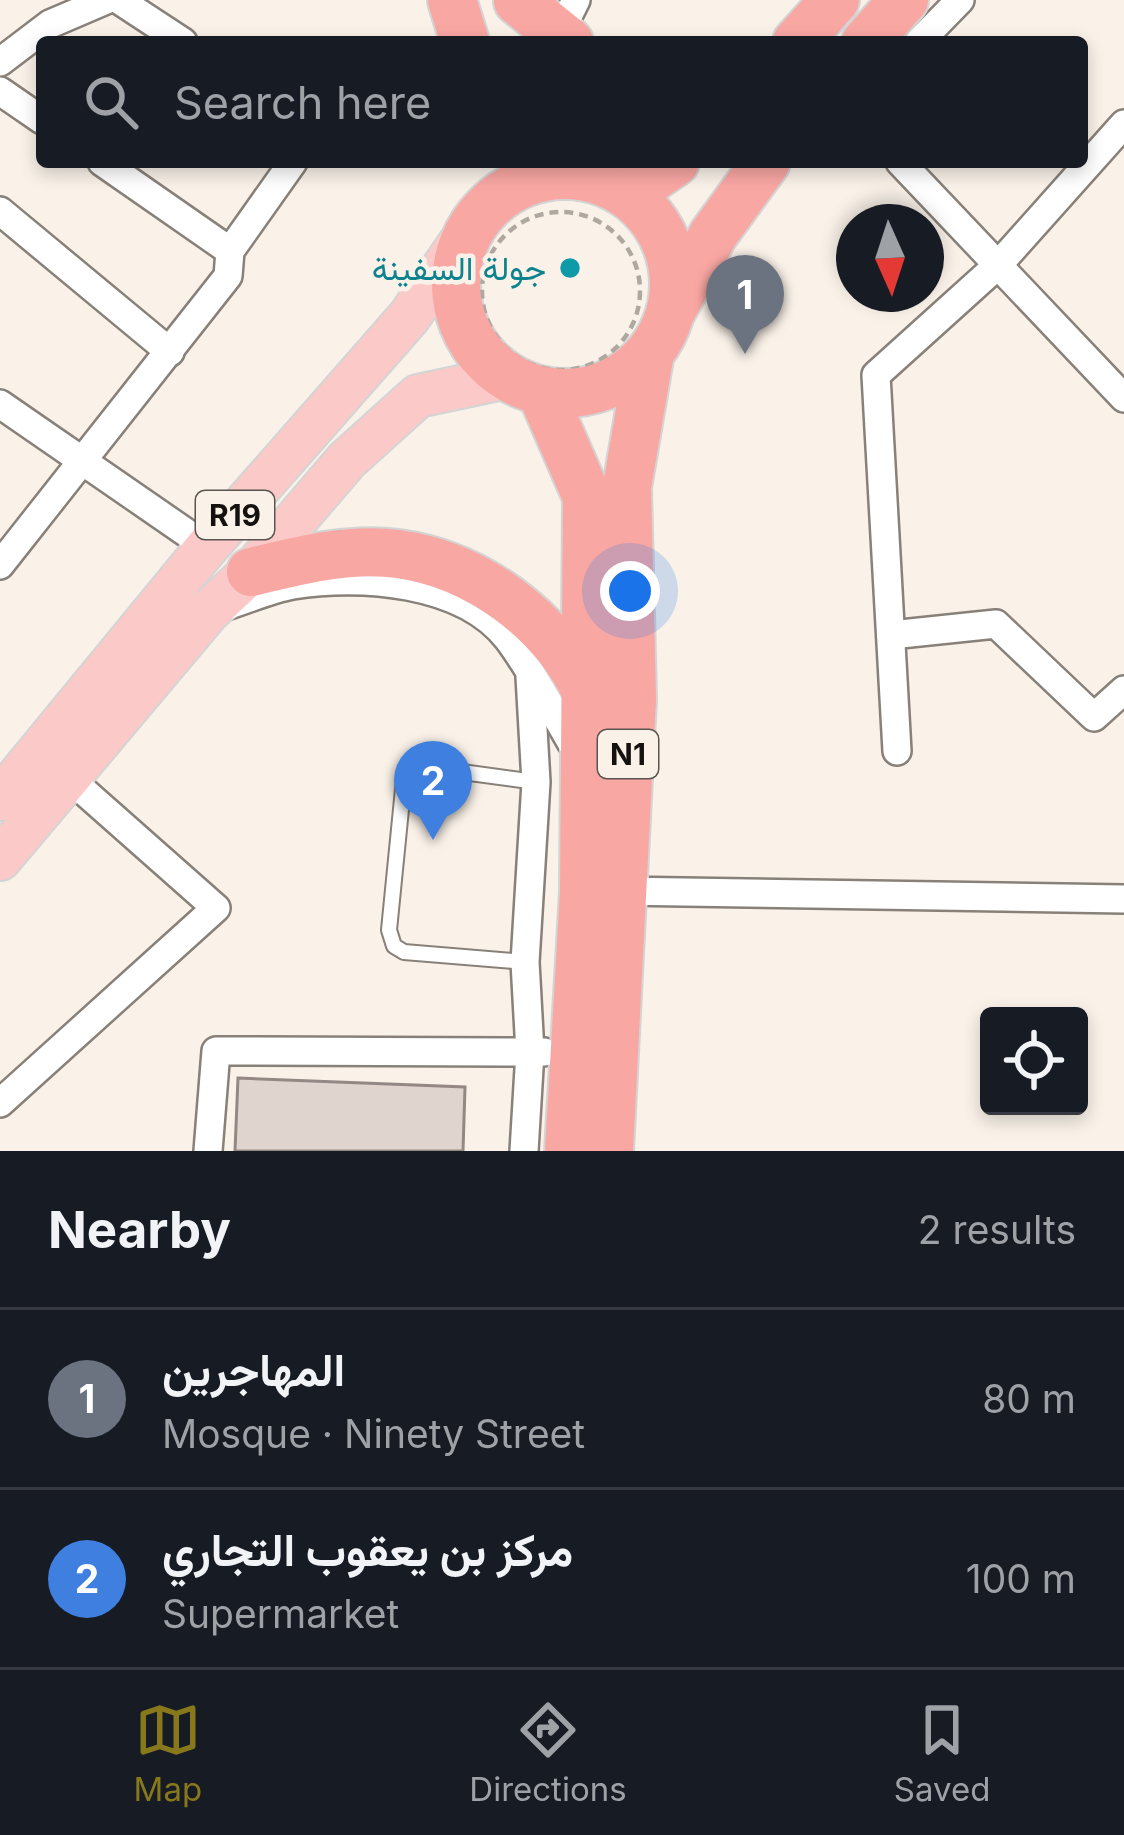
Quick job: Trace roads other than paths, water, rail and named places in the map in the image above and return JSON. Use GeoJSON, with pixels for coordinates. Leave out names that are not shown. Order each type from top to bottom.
{"type":"FeatureCollection","features":[{"type":"Feature","properties":{"kind":"highway"},"geometry":{"type":"LineString","coordinates":[[452,0],[463,36]]}},
{"type":"Feature","properties":{"kind":"highway"},"geometry":{"type":"LineString","coordinates":[[517,0],[560,30]]}},
{"type":"Feature","properties":{"kind":"highway"},"geometry":{"type":"LineString","coordinates":[[803,36],[836,0]]}},
{"type":"Feature","properties":{"kind":"highway"},"geometry":{"type":"LineString","coordinates":[[871,36],[904,0]]}},
{"type":"Feature","properties":{"kind":"highway"},"geometry":{"type":"LineString","coordinates":[[484,168],[455,270],[458,312],[476,349],[578,393],[614,382],[658,338],[713,235],[762,168]]}},
{"type":"Feature","properties":{"kind":"highway"},"geometry":{"type":"LineString","coordinates":[[469,230],[499,196],[541,177],[599,178],[646,168]]}},
{"type":"Feature","properties":{"kind":"highway"},"geometry":{"type":"LineString","coordinates":[[599,178],[653,219],[670,250],[676,284],[658,338]]}},
{"type":"Feature","properties":{"kind":"highway","name":"N1"},"geometry":{"type":"LineString","coordinates":[[609,1151],[632,699],[627,487],[658,338]]}},
{"type":"Feature","properties":{"kind":"highway","name":"N1"},"geometry":{"type":"LineString","coordinates":[[543,379],[587,497],[586,766],[552,1052],[569,1151]]}},
{"type":"Feature","properties":{"kind":"highway"},"geometry":{"type":"LineString","coordinates":[[250,572],[352,554],[398,554],[438,565],[533,617],[567,652],[587,694]]}},
{"type":"Feature","properties":{"kind":"main road","name":"R19"},"geometry":{"type":"LineString","coordinates":[[0,799],[207,547],[409,317],[469,230]]}},
{"type":"Feature","properties":{"kind":"main road","name":"R19"},"geometry":{"type":"LineString","coordinates":[[0,859],[208,612],[250,572],[347,460],[418,396],[543,379]]}},
{"type":"Feature","properties":{"kind":"street"},"geometry":{"type":"LineString","coordinates":[[0,62],[50,25],[106,0]]}},
{"type":"Feature","properties":{"kind":"street"},"geometry":{"type":"LineString","coordinates":[[119,0],[174,36]]}},
{"type":"Feature","properties":{"kind":"street"},"geometry":{"type":"LineString","coordinates":[[925,36],[960,0]]}},
{"type":"Feature","properties":{"kind":"street"},"geometry":{"type":"LineString","coordinates":[[0,91],[36,116]]}},
{"type":"Feature","properties":{"kind":"street"},"geometry":{"type":"LineString","coordinates":[[1088,164],[1124,124]]}},
{"type":"Feature","properties":{"kind":"street"},"geometry":{"type":"LineString","coordinates":[[111,168],[230,251]]}},
{"type":"Feature","properties":{"kind":"street"},"geometry":{"type":"LineString","coordinates":[[6,550],[84,462],[228,276],[230,251],[289,168]]}},
{"type":"Feature","properties":{"kind":"street"},"geometry":{"type":"LineString","coordinates":[[907,168],[1124,398]]}},
{"type":"Feature","properties":{"kind":"street"},"geometry":{"type":"LineString","coordinates":[[897,751],[876,375],[999,264],[1085,168]]}},
{"type":"Feature","properties":{"kind":"street"},"geometry":{"type":"LineString","coordinates":[[0,212],[170,352]]}},
{"type":"Feature","properties":{"kind":"street"},"geometry":{"type":"LineString","coordinates":[[0,404],[207,547]]}},
{"type":"Feature","properties":{"kind":"street"},"geometry":{"type":"LineString","coordinates":[[208,612],[290,586],[337,580],[393,584],[458,601],[506,636],[586,766]]}},
{"type":"Feature","properties":{"kind":"street"},"geometry":{"type":"LineString","coordinates":[[891,635],[996,624],[1094,717],[1124,690]]}},
{"type":"Feature","properties":{"kind":"street"},"geometry":{"type":"LineString","coordinates":[[524,1151],[552,1052],[526,962],[536,782],[530,676]]}},
{"type":"Feature","properties":{"kind":"street"},"geometry":{"type":"LineString","coordinates":[[0,1103],[216,908],[68,778]]}},
{"type":"Feature","properties":{"kind":"street"},"geometry":{"type":"LineString","coordinates":[[620,891],[1124,899]]}},
{"type":"Feature","properties":{"kind":"street"},"geometry":{"type":"LineString","coordinates":[[208,1151],[216,1051],[552,1052]]}},
{"type":"Feature","properties":{"kind":"lane"},"geometry":{"type":"LineString","coordinates":[[526,962],[404,952],[394,946],[389,930],[404,778],[417,770],[440,769],[536,782]]}},
{"type":"Feature","properties":{"kind":"place","name":"جولة السفينة"},"geometry":{"type":"Point","coordinates":[570,268]}},
{"type":"Feature","properties":{"kind":"place","name":"المهاجرين"},"geometry":{"type":"Point","coordinates":[745,354]}},
{"type":"Feature","properties":{"kind":"place","name":"مركز بن يعقوب التجاري"},"geometry":{"type":"Point","coordinates":[433,840]}}]}
